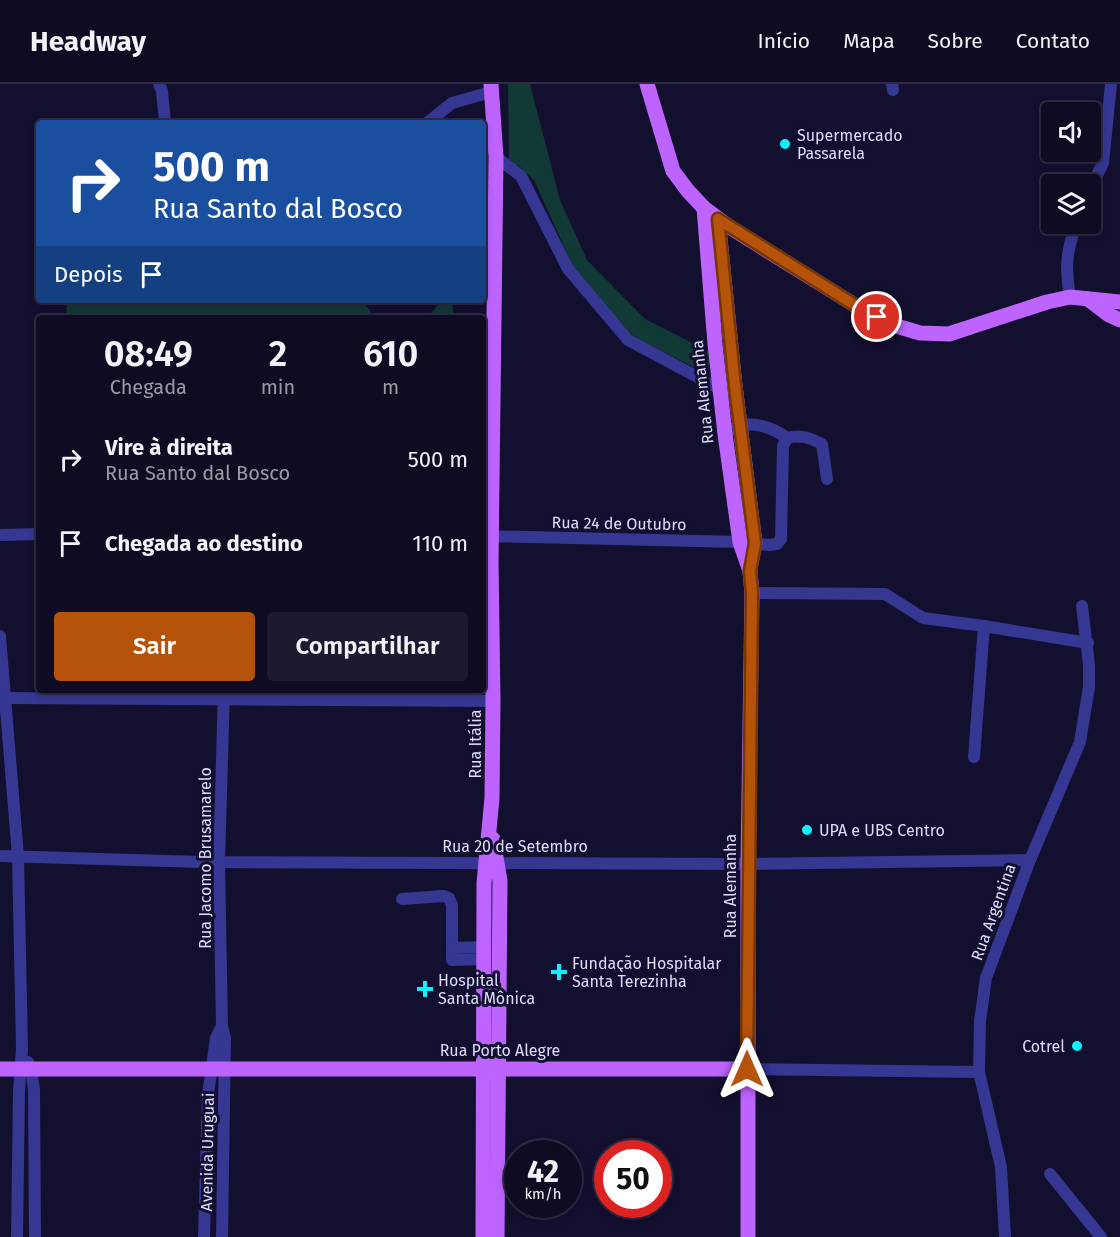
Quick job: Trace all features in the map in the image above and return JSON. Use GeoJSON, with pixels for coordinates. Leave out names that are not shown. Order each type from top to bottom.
{"type":"FeatureCollection","features":[{"type":"Feature","properties":{"kind":"main road"},"geometry":{"type":"LineString","coordinates":[[647,84],[673,171],[688,191],[711,214],[861,309],[893,325],[920,333],[949,334],[1047,302],[1070,297],[1120,302]]}},
{"type":"Feature","properties":{"kind":"main road","name":"Rua Itália"},"geometry":{"type":"LineString","coordinates":[[491,88],[496,157],[487,536],[493,701],[490,829],[492,863],[484,953],[497,1237]]}},
{"type":"Feature","properties":{"kind":"main road","name":"Rua Alemanha"},"geometry":{"type":"LineString","coordinates":[[711,214],[724,434],[747,543]]}},
{"type":"Feature","properties":{"kind":"main road","name":"Rua Alemanha"},"geometry":{"type":"LineString","coordinates":[[711,214],[740,424],[752,593],[748,864],[748,1237]]}},
{"type":"Feature","properties":{"kind":"main road"},"geometry":{"type":"LineString","coordinates":[[1088,299],[1109,315],[1120,320]]}},
{"type":"Feature","properties":{"kind":"main road","name":"Rua Itália"},"geometry":{"type":"LineString","coordinates":[[483,1237],[500,881],[492,863]]}},
{"type":"Feature","properties":{"kind":"main road","name":"Rua Porto Alegre"},"geometry":{"type":"LineString","coordinates":[[0,1069],[747,1069]]}},
{"type":"Feature","properties":{"kind":"street"},"geometry":{"type":"LineString","coordinates":[[159,84],[162,91],[165,120]]}},
{"type":"Feature","properties":{"kind":"street"},"geometry":{"type":"LineString","coordinates":[[1098,174],[1103,163],[1111,84]]}},
{"type":"Feature","properties":{"kind":"street"},"geometry":{"type":"LineString","coordinates":[[431,120],[453,103],[491,88]]}},
{"type":"Feature","properties":{"kind":"street"},"geometry":{"type":"LineString","coordinates":[[496,157],[521,176],[568,269],[628,340],[720,389]]}},
{"type":"Feature","properties":{"kind":"street"},"geometry":{"type":"LineString","coordinates":[[1070,297],[1066,257],[1073,234]]}},
{"type":"Feature","properties":{"kind":"street"},"geometry":{"type":"LineString","coordinates":[[724,434],[740,424],[750,423],[787,438],[797,435],[813,439],[822,444],[827,480]]}},
{"type":"Feature","properties":{"kind":"street","name":"Rua 24 de Outubro"},"geometry":{"type":"LineString","coordinates":[[487,536],[777,544],[781,539],[783,446],[787,438]]}},
{"type":"Feature","properties":{"kind":"street"},"geometry":{"type":"LineString","coordinates":[[0,535],[36,534]]}},
{"type":"Feature","properties":{"kind":"street"},"geometry":{"type":"LineString","coordinates":[[752,593],[885,594],[922,618],[1088,644]]}},
{"type":"Feature","properties":{"kind":"street","name":"Rua Argentina"},"geometry":{"type":"LineString","coordinates":[[1005,1237],[1001,1167],[979,1072],[980,1021],[986,978],[1030,860],[1080,742],[1089,687],[1088,644],[1082,606]]}},
{"type":"Feature","properties":{"kind":"street"},"geometry":{"type":"LineString","coordinates":[[974,757],[984,626]]}},
{"type":"Feature","properties":{"kind":"street"},"geometry":{"type":"LineString","coordinates":[[0,636],[18,856],[22,1049],[34,1090],[34,1237]]}},
{"type":"Feature","properties":{"kind":"street"},"geometry":{"type":"LineString","coordinates":[[6,698],[224,695],[493,701]]}},
{"type":"Feature","properties":{"kind":"street","name":"Rua Jacomo Brusamarelo"},"geometry":{"type":"LineString","coordinates":[[217,1068],[225,1038],[222,1026],[219,862],[224,695]]}},
{"type":"Feature","properties":{"kind":"street","name":"Rua 20 de Setembro"},"geometry":{"type":"LineString","coordinates":[[0,856],[219,862],[748,864],[1030,860]]}},
{"type":"Feature","properties":{"kind":"street"},"geometry":{"type":"LineString","coordinates":[[402,898],[444,896],[449,898],[452,905],[452,954],[484,953]]}},
{"type":"Feature","properties":{"kind":"street","name":"Avenida Uruguai"},"geometry":{"type":"LineString","coordinates":[[217,1068],[223,1192],[222,1237]]}},
{"type":"Feature","properties":{"kind":"street","name":"Avenida Uruguai"},"geometry":{"type":"LineString","coordinates":[[204,1237],[208,1094],[217,1068]]}},
{"type":"Feature","properties":{"kind":"street"},"geometry":{"type":"LineString","coordinates":[[17,1237],[26,1069]]}},
{"type":"Feature","properties":{"kind":"street","name":"Rua Porto Alegre"},"geometry":{"type":"LineString","coordinates":[[747,1069],[979,1072]]}},
{"type":"Feature","properties":{"kind":"street"},"geometry":{"type":"LineString","coordinates":[[1050,1174],[1101,1237]]}},
{"type":"Feature","properties":{"kind":"street"},"geometry":{"type":"LineString","coordinates":[[18,1186],[35,1188]]}},
{"type":"Feature","properties":{"kind":"street"},"geometry":{"type":"LineString","coordinates":[[205,1193],[223,1192]]}},
{"type":"Feature","properties":{"kind":"green space"},"geometry":{"type":"Polygon","coordinates":[[[508,84],[530,84],[560,200],[587,260],[645,319],[710,352],[709,372],[705,373],[631,334],[575,271],[534,180],[519,166],[509,163],[508,84]]]}},
{"type":"Feature","properties":{"kind":"green space"},"geometry":{"type":"Polygon","coordinates":[[[66,303],[364,303],[373,315],[67,315],[66,303]]]}},
{"type":"Feature","properties":{"kind":"green space"},"geometry":{"type":"Polygon","coordinates":[[[440,303],[453,303],[453,315],[430,315],[440,303]]]}},
{"type":"Feature","properties":{"kind":"place","name":"Supermercado Passarela"},"geometry":{"type":"Point","coordinates":[785,144]}},
{"type":"Feature","properties":{"kind":"place","name":"UPA e UBS Centro"},"geometry":{"type":"Point","coordinates":[807,830]}},
{"type":"Feature","properties":{"kind":"place","name":"Fundação Hospitalar Santa Terezinha"},"geometry":{"type":"Point","coordinates":[559,972]}},
{"type":"Feature","properties":{"kind":"place","name":"Hospital Santa Mônica"},"geometry":{"type":"Point","coordinates":[425,989]}},
{"type":"Feature","properties":{"kind":"place","name":"Cotrel"},"geometry":{"type":"Point","coordinates":[1077,1046]}},
{"type":"Feature","properties":{"kind":"route"},"geometry":{"type":"LineString","coordinates":[[747,1069],[752,593],[750,571],[755,543],[735,386],[718,219],[877,317]]}}]}
